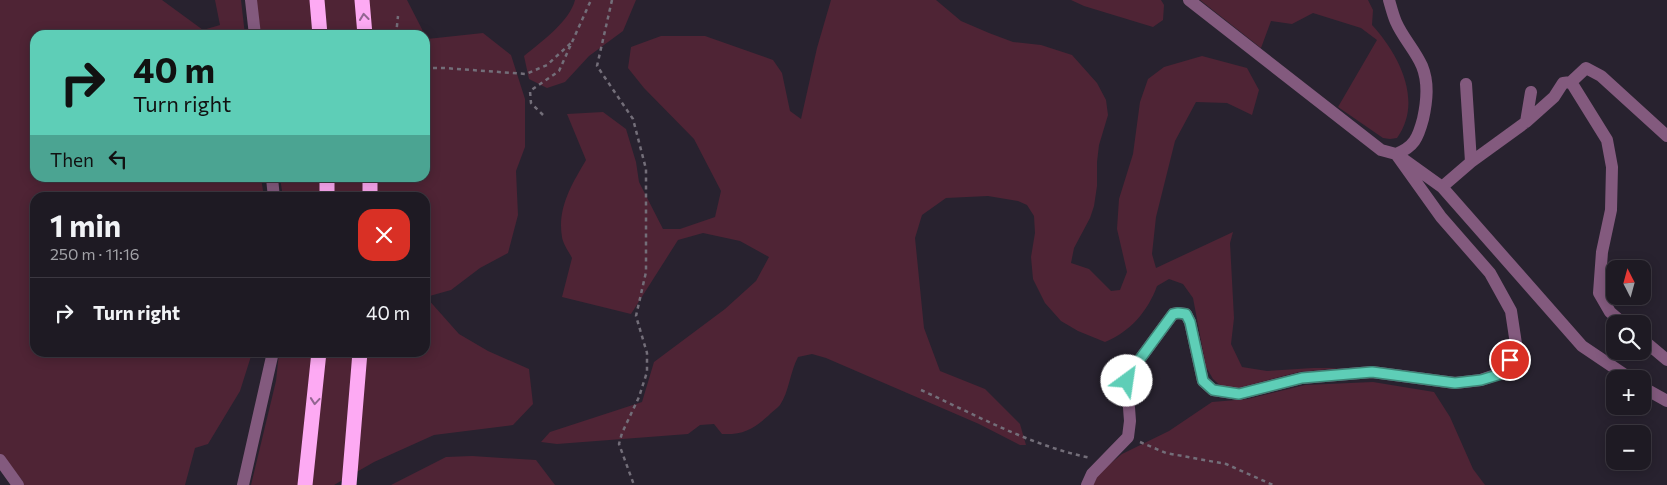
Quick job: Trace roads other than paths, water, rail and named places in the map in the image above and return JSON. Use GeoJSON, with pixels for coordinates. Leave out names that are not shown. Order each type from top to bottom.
{"type":"FeatureCollection","features":[{"type":"Feature","properties":{"kind":"highway"},"geometry":{"type":"LineString","coordinates":[[317,0],[320,30]]}},
{"type":"Feature","properties":{"kind":"highway"},"geometry":{"type":"LineString","coordinates":[[362,0],[365,30]]}},
{"type":"Feature","properties":{"kind":"highway"},"geometry":{"type":"LineString","coordinates":[[305,485],[318,357]]}},
{"type":"Feature","properties":{"kind":"highway"},"geometry":{"type":"LineString","coordinates":[[349,485],[360,357]]}},
{"type":"Feature","properties":{"kind":"street"},"geometry":{"type":"LineString","coordinates":[[251,0],[254,30]]}},
{"type":"Feature","properties":{"kind":"street"},"geometry":{"type":"LineString","coordinates":[[1189,0],[1382,150],[1396,154],[1442,187],[1582,346],[1617,370]]}},
{"type":"Feature","properties":{"kind":"street"},"geometry":{"type":"LineString","coordinates":[[1389,0],[1396,23],[1422,66],[1426,84],[1427,103],[1421,128],[1414,144],[1396,154]]}},
{"type":"Feature","properties":{"kind":"street"},"geometry":{"type":"LineString","coordinates":[[1442,187],[1471,162],[1526,122],[1554,97],[1563,84],[1571,82],[1586,68],[1601,76],[1667,136]]}},
{"type":"Feature","properties":{"kind":"street"},"geometry":{"type":"LineString","coordinates":[[1571,82],[1607,140],[1612,167],[1611,210],[1602,252],[1598,293],[1614,315]]}},
{"type":"Feature","properties":{"kind":"street"},"geometry":{"type":"LineString","coordinates":[[1466,84],[1471,162]]}},
{"type":"Feature","properties":{"kind":"street"},"geometry":{"type":"LineString","coordinates":[[1526,122],[1531,92]]}},
{"type":"Feature","properties":{"kind":"street"},"geometry":{"type":"LineString","coordinates":[[1087,485],[1092,474],[1128,437],[1130,421],[1127,381],[1129,374],[1173,314],[1186,314],[1190,322],[1203,381],[1213,390],[1239,394],[1302,378],[1372,372],[1455,383],[1481,380],[1501,374],[1510,360],[1516,344],[1511,311],[1490,273],[1441,217],[1396,154]]}},
{"type":"Feature","properties":{"kind":"street"},"geometry":{"type":"LineString","coordinates":[[1651,347],[1667,360]]}},
{"type":"Feature","properties":{"kind":"street"},"geometry":{"type":"LineString","coordinates":[[243,485],[272,357]]}},
{"type":"Feature","properties":{"kind":"street"},"geometry":{"type":"LineString","coordinates":[[1651,392],[1667,401]]}},
{"type":"Feature","properties":{"kind":"street"},"geometry":{"type":"LineString","coordinates":[[0,460],[18,485]]}}]}
